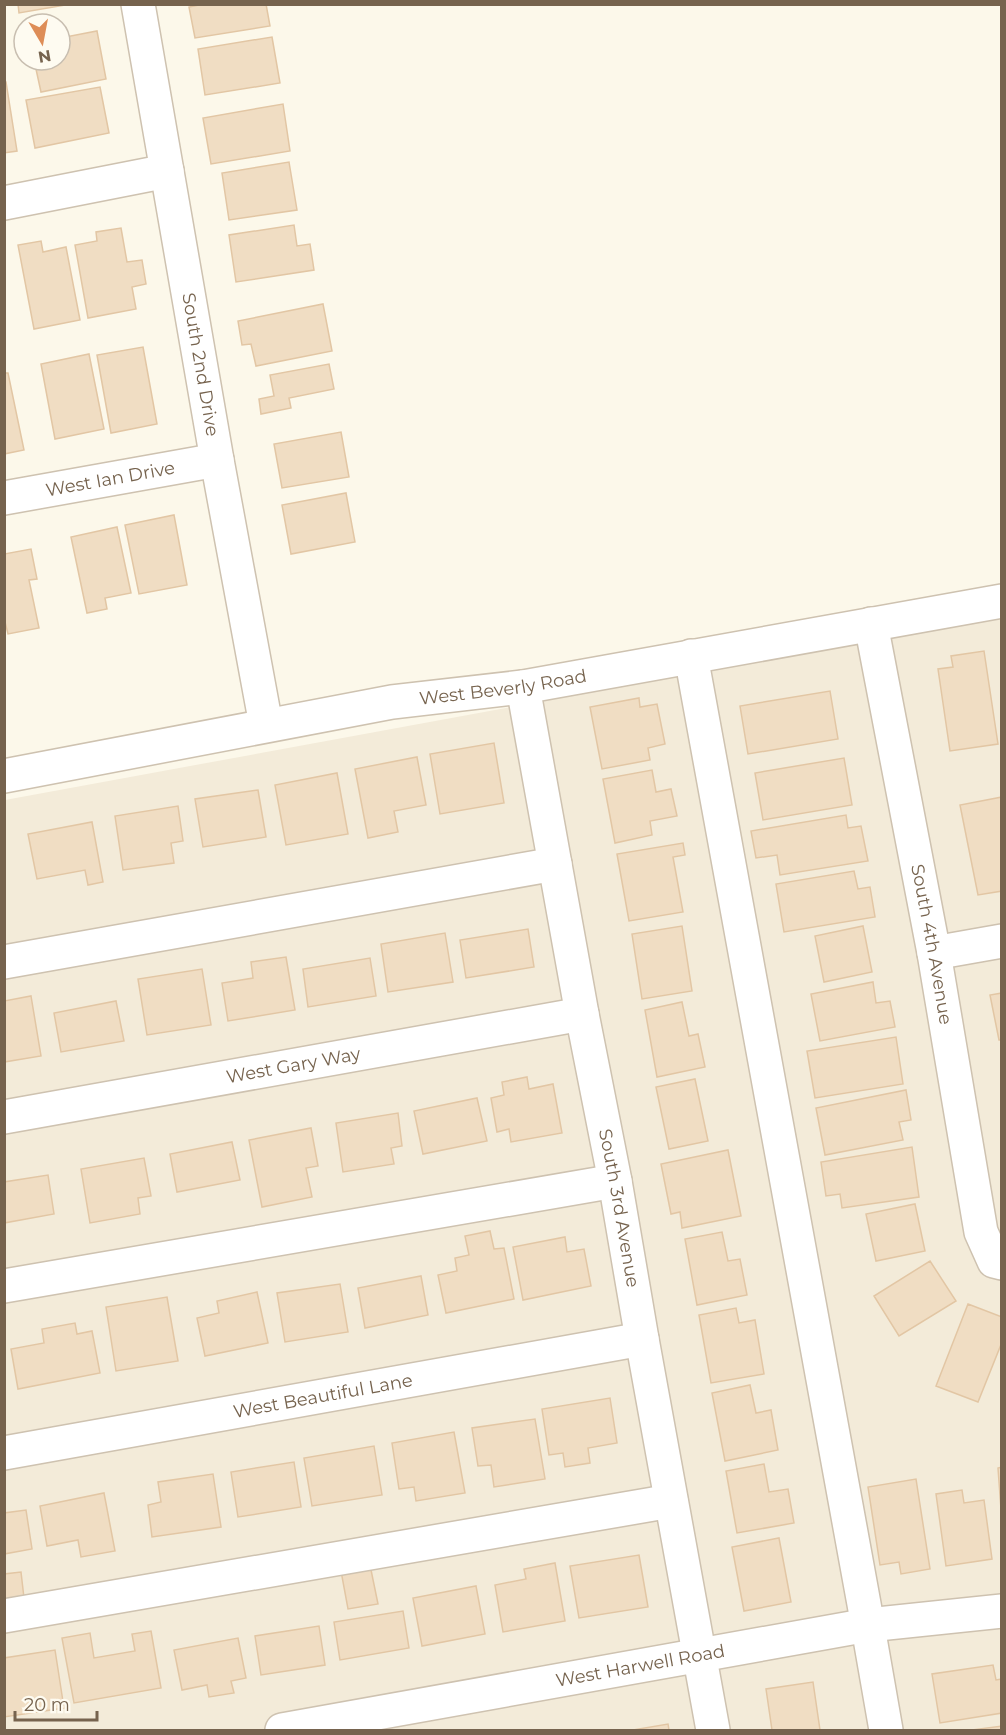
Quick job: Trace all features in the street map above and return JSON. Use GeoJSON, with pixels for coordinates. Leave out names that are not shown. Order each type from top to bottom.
{"type":"FeatureCollection","features":[{"type":"Feature","properties":{"kind":"street","name":"South 2nd Drive"},"geometry":{"type":"LineString","coordinates":[[138,4],[217,460],[266,725]]}},
{"type":"Feature","properties":{"kind":"street"},"geometry":{"type":"LineString","coordinates":[[4,203],[167,171]]}},
{"type":"Feature","properties":{"kind":"street","name":"West Ian Drive"},"geometry":{"type":"LineString","coordinates":[[4,498],[217,460]]}},
{"type":"Feature","properties":{"kind":"street","name":"West Beverly Road"},"geometry":{"type":"LineString","coordinates":[[4,776],[392,702],[523,687],[1002,601]]}},
{"type":"Feature","properties":{"kind":"street","name":"South 4th Avenue"},"geometry":{"type":"LineString","coordinates":[[871,624],[934,953],[981,1232],[998,1262]]}},
{"type":"Feature","properties":{"kind":"street"},"geometry":{"type":"LineString","coordinates":[[691,656],[886,1731]]}},
{"type":"Feature","properties":{"kind":"street","name":"South 3rd Avenue"},"geometry":{"type":"LineString","coordinates":[[523,687],[582,1014],[615,1181],[713,1731]]}},
{"type":"Feature","properties":{"kind":"street"},"geometry":{"type":"LineString","coordinates":[[4,962],[555,864]]}},
{"type":"Feature","properties":{"kind":"street"},"geometry":{"type":"LineString","coordinates":[[934,953],[1002,941]]}},
{"type":"Feature","properties":{"kind":"street","name":"West Gary Way"},"geometry":{"type":"LineString","coordinates":[[4,1117],[582,1014]]}},
{"type":"Feature","properties":{"kind":"street"},"geometry":{"type":"LineString","coordinates":[[4,1286],[615,1181]]}},
{"type":"Feature","properties":{"kind":"street","name":"West Beautiful Lane"},"geometry":{"type":"LineString","coordinates":[[4,1453],[642,1339]]}},
{"type":"Feature","properties":{"kind":"street"},"geometry":{"type":"LineString","coordinates":[[4,1616],[671,1501]]}},
{"type":"Feature","properties":{"kind":"street","name":"West Harwell Road"},"geometry":{"type":"LineString","coordinates":[[282,1731],[868,1625],[1002,1611]]}},
{"type":"Feature","properties":{"kind":"shaded area"},"geometry":{"type":"Polygon","coordinates":[[[1001,617],[1001,1730],[5,1730],[5,800],[1001,617]]]}},
{"type":"Feature","properties":{"kind":"building"},"geometry":{"type":"Polygon","coordinates":[[[18,4],[71,4],[25,12],[19,12],[18,4]]]}},
{"type":"Feature","properties":{"kind":"building"},"geometry":{"type":"Polygon","coordinates":[[[204,4],[266,4],[270,26],[195,38],[189,7],[204,4]]]}},
{"type":"Feature","properties":{"kind":"building"},"geometry":{"type":"Polygon","coordinates":[[[97,31],[106,79],[41,92],[37,72],[72,72],[72,36],[97,31]]]}},
{"type":"Feature","properties":{"kind":"building"},"geometry":{"type":"Polygon","coordinates":[[[272,37],[280,83],[205,95],[198,49],[272,37]]]}},
{"type":"Feature","properties":{"kind":"building"},"geometry":{"type":"Polygon","coordinates":[[[4,82],[6,82],[17,151],[4,153],[4,82]]]}},
{"type":"Feature","properties":{"kind":"building"},"geometry":{"type":"Polygon","coordinates":[[[100,87],[109,133],[35,148],[26,100],[100,87]]]}},
{"type":"Feature","properties":{"kind":"building"},"geometry":{"type":"Polygon","coordinates":[[[283,104],[290,151],[211,164],[203,118],[283,104]]]}},
{"type":"Feature","properties":{"kind":"building"},"geometry":{"type":"Polygon","coordinates":[[[289,162],[297,210],[229,220],[222,173],[289,162]]]}},
{"type":"Feature","properties":{"kind":"building"},"geometry":{"type":"Polygon","coordinates":[[[294,225],[297,246],[310,244],[314,270],[236,282],[229,235],[294,225]]]}},
{"type":"Feature","properties":{"kind":"building"},"geometry":{"type":"Polygon","coordinates":[[[121,228],[127,262],[142,260],[146,284],[132,287],[136,309],[88,318],[75,245],[97,241],[96,232],[121,228]]]}},
{"type":"Feature","properties":{"kind":"building"},"geometry":{"type":"Polygon","coordinates":[[[41,241],[43,252],[66,247],[80,320],[34,329],[18,245],[41,241]]]}},
{"type":"Feature","properties":{"kind":"building"},"geometry":{"type":"Polygon","coordinates":[[[323,304],[332,351],[256,366],[251,344],[242,345],[238,321],[323,304]]]}},
{"type":"Feature","properties":{"kind":"building"},"geometry":{"type":"Polygon","coordinates":[[[143,347],[157,424],[111,433],[97,355],[143,347]]]}},
{"type":"Feature","properties":{"kind":"building"},"geometry":{"type":"Polygon","coordinates":[[[89,354],[104,429],[55,439],[41,364],[89,354]]]}},
{"type":"Feature","properties":{"kind":"building"},"geometry":{"type":"Polygon","coordinates":[[[329,364],[334,389],[289,398],[291,408],[261,414],[259,399],[274,396],[270,375],[329,364]]]}},
{"type":"Feature","properties":{"kind":"building"},"geometry":{"type":"Polygon","coordinates":[[[4,373],[8,373],[24,450],[4,454],[4,373]]]}},
{"type":"Feature","properties":{"kind":"building"},"geometry":{"type":"Polygon","coordinates":[[[341,432],[349,477],[282,488],[274,444],[341,432]]]}},
{"type":"Feature","properties":{"kind":"building"},"geometry":{"type":"Polygon","coordinates":[[[346,493],[355,542],[291,554],[282,505],[346,493]]]}},
{"type":"Feature","properties":{"kind":"building"},"geometry":{"type":"Polygon","coordinates":[[[174,515],[187,585],[139,594],[125,525],[174,515]]]}},
{"type":"Feature","properties":{"kind":"building"},"geometry":{"type":"Polygon","coordinates":[[[117,527],[131,593],[105,598],[107,609],[87,613],[71,537],[117,527]]]}},
{"type":"Feature","properties":{"kind":"building"},"geometry":{"type":"Polygon","coordinates":[[[31,549],[37,579],[29,580],[39,628],[8,634],[4,618],[4,554],[31,549]]]}},
{"type":"Feature","properties":{"kind":"building"},"geometry":{"type":"Polygon","coordinates":[[[984,651],[998,744],[950,751],[938,669],[953,667],[951,656],[984,651]]]}},
{"type":"Feature","properties":{"kind":"building"},"geometry":{"type":"Polygon","coordinates":[[[830,691],[838,739],[748,754],[740,706],[830,691]]]}},
{"type":"Feature","properties":{"kind":"building"},"geometry":{"type":"Polygon","coordinates":[[[639,698],[640,707],[657,704],[665,744],[648,748],[650,760],[602,769],[590,707],[639,698]]]}},
{"type":"Feature","properties":{"kind":"building"},"geometry":{"type":"Polygon","coordinates":[[[494,743],[504,803],[440,814],[430,754],[494,743]]]}},
{"type":"Feature","properties":{"kind":"building"},"geometry":{"type":"Polygon","coordinates":[[[417,757],[426,805],[394,811],[398,832],[368,838],[355,769],[417,757]]]}},
{"type":"Feature","properties":{"kind":"building"},"geometry":{"type":"Polygon","coordinates":[[[844,758],[852,805],[763,820],[755,773],[844,758]]]}},
{"type":"Feature","properties":{"kind":"building"},"geometry":{"type":"Polygon","coordinates":[[[652,770],[656,792],[671,789],[677,816],[650,821],[652,835],[615,843],[603,779],[652,770]]]}},
{"type":"Feature","properties":{"kind":"building"},"geometry":{"type":"Polygon","coordinates":[[[337,773],[348,834],[286,845],[275,785],[337,773]]]}},
{"type":"Feature","properties":{"kind":"building"},"geometry":{"type":"Polygon","coordinates":[[[258,790],[266,837],[203,847],[195,799],[258,790]]]}},
{"type":"Feature","properties":{"kind":"building"},"geometry":{"type":"Polygon","coordinates":[[[1002,797],[1002,891],[978,895],[960,805],[1002,797]]]}},
{"type":"Feature","properties":{"kind":"building"},"geometry":{"type":"Polygon","coordinates":[[[178,806],[183,841],[171,843],[174,863],[123,870],[115,816],[178,806]]]}},
{"type":"Feature","properties":{"kind":"building"},"geometry":{"type":"Polygon","coordinates":[[[846,815],[848,828],[861,826],[868,861],[780,875],[777,855],[756,858],[751,831],[846,815]]]}},
{"type":"Feature","properties":{"kind":"building"},"geometry":{"type":"Polygon","coordinates":[[[92,822],[103,882],[88,885],[85,870],[37,879],[28,834],[92,822]]]}},
{"type":"Feature","properties":{"kind":"building"},"geometry":{"type":"Polygon","coordinates":[[[683,843],[685,855],[673,857],[683,912],[629,921],[617,854],[683,843]]]}},
{"type":"Feature","properties":{"kind":"building"},"geometry":{"type":"Polygon","coordinates":[[[854,871],[858,889],[870,887],[875,917],[784,932],[776,884],[854,871]]]}},
{"type":"Feature","properties":{"kind":"building"},"geometry":{"type":"Polygon","coordinates":[[[682,926],[692,991],[642,999],[632,934],[682,926]]]}},
{"type":"Feature","properties":{"kind":"building"},"geometry":{"type":"Polygon","coordinates":[[[863,926],[872,972],[824,982],[815,936],[863,926]]]}},
{"type":"Feature","properties":{"kind":"building"},"geometry":{"type":"Polygon","coordinates":[[[528,929],[534,967],[466,978],[460,940],[528,929]]]}},
{"type":"Feature","properties":{"kind":"building"},"geometry":{"type":"Polygon","coordinates":[[[445,933],[453,982],[388,992],[381,944],[445,933]]]}},
{"type":"Feature","properties":{"kind":"building"},"geometry":{"type":"Polygon","coordinates":[[[286,957],[295,1010],[228,1021],[222,983],[253,978],[251,962],[286,957]]]}},
{"type":"Feature","properties":{"kind":"building"},"geometry":{"type":"Polygon","coordinates":[[[370,958],[376,996],[308,1007],[303,969],[370,958]]]}},
{"type":"Feature","properties":{"kind":"building"},"geometry":{"type":"Polygon","coordinates":[[[202,969],[211,1025],[147,1035],[138,979],[202,969]]]}},
{"type":"Feature","properties":{"kind":"building"},"geometry":{"type":"Polygon","coordinates":[[[873,982],[876,1003],[890,1001],[895,1027],[820,1041],[811,994],[873,982]]]}},
{"type":"Feature","properties":{"kind":"building"},"geometry":{"type":"Polygon","coordinates":[[[1002,993],[1002,1040],[999,1040],[990,995],[1002,993]]]}},
{"type":"Feature","properties":{"kind":"building"},"geometry":{"type":"Polygon","coordinates":[[[31,996],[41,1056],[4,1062],[4,1001],[31,996]]]}},
{"type":"Feature","properties":{"kind":"building"},"geometry":{"type":"Polygon","coordinates":[[[116,1001],[124,1041],[61,1052],[54,1013],[116,1001]]]}},
{"type":"Feature","properties":{"kind":"building"},"geometry":{"type":"Polygon","coordinates":[[[682,1002],[689,1036],[698,1034],[705,1067],[657,1077],[645,1010],[682,1002]]]}},
{"type":"Feature","properties":{"kind":"building"},"geometry":{"type":"Polygon","coordinates":[[[896,1037],[903,1084],[815,1098],[807,1051],[896,1037]]]}},
{"type":"Feature","properties":{"kind":"building"},"geometry":{"type":"Polygon","coordinates":[[[527,1077],[529,1089],[553,1084],[562,1133],[511,1142],[509,1129],[497,1132],[491,1098],[504,1095],[502,1082],[527,1077]]]}},
{"type":"Feature","properties":{"kind":"building"},"geometry":{"type":"Polygon","coordinates":[[[695,1079],[708,1141],[669,1149],[656,1087],[695,1079]]]}},
{"type":"Feature","properties":{"kind":"building"},"geometry":{"type":"Polygon","coordinates":[[[906,1090],[911,1120],[899,1122],[903,1140],[825,1155],[816,1108],[906,1090]]]}},
{"type":"Feature","properties":{"kind":"building"},"geometry":{"type":"Polygon","coordinates":[[[477,1098],[487,1141],[423,1154],[414,1111],[477,1098]]]}},
{"type":"Feature","properties":{"kind":"building"},"geometry":{"type":"Polygon","coordinates":[[[398,1113],[402,1146],[391,1148],[394,1164],[343,1172],[336,1123],[398,1113]]]}},
{"type":"Feature","properties":{"kind":"building"},"geometry":{"type":"Polygon","coordinates":[[[311,1128],[318,1166],[306,1168],[312,1197],[262,1207],[249,1140],[311,1128]]]}},
{"type":"Feature","properties":{"kind":"building"},"geometry":{"type":"Polygon","coordinates":[[[232,1142],[240,1180],[177,1192],[170,1154],[232,1142]]]}},
{"type":"Feature","properties":{"kind":"building"},"geometry":{"type":"Polygon","coordinates":[[[912,1147],[919,1197],[842,1208],[840,1194],[826,1196],[821,1162],[912,1147]]]}},
{"type":"Feature","properties":{"kind":"building"},"geometry":{"type":"Polygon","coordinates":[[[728,1150],[741,1216],[682,1228],[680,1212],[671,1214],[661,1164],[728,1150]]]}},
{"type":"Feature","properties":{"kind":"building"},"geometry":{"type":"Polygon","coordinates":[[[144,1158],[151,1196],[138,1198],[140,1214],[90,1223],[81,1169],[144,1158]]]}},
{"type":"Feature","properties":{"kind":"building"},"geometry":{"type":"Polygon","coordinates":[[[48,1175],[54,1214],[4,1223],[4,1182],[48,1175]]]}},
{"type":"Feature","properties":{"kind":"building"},"geometry":{"type":"Polygon","coordinates":[[[915,1204],[925,1251],[876,1261],[866,1214],[915,1204]]]}},
{"type":"Feature","properties":{"kind":"building"},"geometry":{"type":"Polygon","coordinates":[[[490,1231],[494,1249],[504,1248],[514,1299],[446,1313],[438,1275],[457,1271],[455,1258],[469,1255],[465,1236],[490,1231]]]}},
{"type":"Feature","properties":{"kind":"building"},"geometry":{"type":"Polygon","coordinates":[[[722,1232],[728,1261],[740,1259],[747,1295],[697,1305],[685,1239],[722,1232]]]}},
{"type":"Feature","properties":{"kind":"building"},"geometry":{"type":"Polygon","coordinates":[[[565,1237],[567,1252],[584,1249],[591,1286],[523,1300],[513,1247],[565,1237]]]}},
{"type":"Feature","properties":{"kind":"building"},"geometry":{"type":"Polygon","coordinates":[[[930,1261],[956,1301],[899,1336],[874,1296],[930,1261]]]}},
{"type":"Feature","properties":{"kind":"building"},"geometry":{"type":"Polygon","coordinates":[[[421,1276],[428,1315],[365,1328],[358,1288],[421,1276]]]}},
{"type":"Feature","properties":{"kind":"building"},"geometry":{"type":"Polygon","coordinates":[[[340,1284],[348,1332],[285,1342],[277,1293],[340,1284]]]}},
{"type":"Feature","properties":{"kind":"building"},"geometry":{"type":"Polygon","coordinates":[[[257,1292],[268,1343],[205,1356],[197,1318],[219,1313],[217,1301],[257,1292]]]}},
{"type":"Feature","properties":{"kind":"building"},"geometry":{"type":"Polygon","coordinates":[[[167,1297],[178,1361],[116,1371],[106,1307],[167,1297]]]}},
{"type":"Feature","properties":{"kind":"building"},"geometry":{"type":"Polygon","coordinates":[[[968,1304],[1002,1317],[1002,1342],[978,1402],[936,1386],[968,1304]]]}},
{"type":"Feature","properties":{"kind":"building"},"geometry":{"type":"Polygon","coordinates":[[[736,1308],[739,1323],[755,1320],[764,1374],[711,1383],[699,1315],[736,1308]]]}},
{"type":"Feature","properties":{"kind":"building"},"geometry":{"type":"Polygon","coordinates":[[[75,1323],[77,1334],[92,1331],[100,1373],[18,1389],[11,1349],[44,1343],[42,1329],[75,1323]]]}},
{"type":"Feature","properties":{"kind":"building"},"geometry":{"type":"Polygon","coordinates":[[[750,1385],[756,1413],[771,1410],[778,1450],[725,1461],[712,1393],[750,1385]]]}},
{"type":"Feature","properties":{"kind":"building"},"geometry":{"type":"Polygon","coordinates":[[[610,1398],[617,1443],[588,1448],[590,1463],[565,1467],[563,1453],[549,1455],[542,1409],[610,1398]]]}},
{"type":"Feature","properties":{"kind":"building"},"geometry":{"type":"Polygon","coordinates":[[[535,1419],[545,1479],[494,1487],[491,1465],[478,1466],[472,1428],[535,1419]]]}},
{"type":"Feature","properties":{"kind":"building"},"geometry":{"type":"Polygon","coordinates":[[[454,1432],[465,1493],[416,1501],[414,1487],[399,1489],[392,1443],[454,1432]]]}},
{"type":"Feature","properties":{"kind":"building"},"geometry":{"type":"Polygon","coordinates":[[[374,1446],[382,1495],[312,1506],[304,1458],[374,1446]]]}},
{"type":"Feature","properties":{"kind":"building"},"geometry":{"type":"Polygon","coordinates":[[[294,1462],[301,1507],[238,1517],[231,1472],[294,1462]]]}},
{"type":"Feature","properties":{"kind":"building"},"geometry":{"type":"Polygon","coordinates":[[[764,1464],[769,1492],[788,1489],[794,1523],[737,1533],[726,1471],[764,1464]]]}},
{"type":"Feature","properties":{"kind":"building"},"geometry":{"type":"Polygon","coordinates":[[[1002,1467],[1002,1523],[998,1468],[1002,1467]]]}},
{"type":"Feature","properties":{"kind":"building"},"geometry":{"type":"Polygon","coordinates":[[[213,1474],[221,1527],[152,1537],[148,1505],[161,1502],[158,1482],[213,1474]]]}},
{"type":"Feature","properties":{"kind":"building"},"geometry":{"type":"Polygon","coordinates":[[[916,1479],[930,1569],[901,1574],[899,1562],[880,1565],[868,1487],[916,1479]]]}},
{"type":"Feature","properties":{"kind":"building"},"geometry":{"type":"Polygon","coordinates":[[[962,1490],[964,1503],[984,1500],[992,1559],[946,1566],[936,1494],[962,1490]]]}},
{"type":"Feature","properties":{"kind":"building"},"geometry":{"type":"Polygon","coordinates":[[[104,1493],[115,1551],[81,1557],[78,1540],[47,1546],[40,1506],[104,1493]]]}},
{"type":"Feature","properties":{"kind":"building"},"geometry":{"type":"Polygon","coordinates":[[[26,1510],[32,1549],[4,1554],[4,1513],[26,1510]]]}},
{"type":"Feature","properties":{"kind":"building"},"geometry":{"type":"Polygon","coordinates":[[[779,1538],[791,1602],[744,1611],[732,1547],[779,1538]]]}},
{"type":"Feature","properties":{"kind":"building"},"geometry":{"type":"Polygon","coordinates":[[[639,1555],[648,1607],[579,1618],[570,1566],[639,1555]]]}},
{"type":"Feature","properties":{"kind":"building"},"geometry":{"type":"Polygon","coordinates":[[[555,1563],[565,1621],[503,1632],[495,1585],[526,1579],[524,1569],[555,1563]]]}},
{"type":"Feature","properties":{"kind":"building"},"geometry":{"type":"Polygon","coordinates":[[[370,1565],[378,1604],[348,1609],[341,1571],[370,1565]]]}},
{"type":"Feature","properties":{"kind":"building"},"geometry":{"type":"Polygon","coordinates":[[[21,1572],[24,1598],[4,1601],[4,1574],[21,1572]]]}},
{"type":"Feature","properties":{"kind":"building"},"geometry":{"type":"Polygon","coordinates":[[[476,1586],[485,1634],[422,1646],[413,1598],[476,1586]]]}},
{"type":"Feature","properties":{"kind":"building"},"geometry":{"type":"Polygon","coordinates":[[[403,1611],[409,1648],[340,1660],[334,1622],[403,1611]]]}},
{"type":"Feature","properties":{"kind":"building"},"geometry":{"type":"Polygon","coordinates":[[[319,1626],[325,1665],[261,1675],[255,1636],[319,1626]]]}},
{"type":"Feature","properties":{"kind":"building"},"geometry":{"type":"Polygon","coordinates":[[[151,1631],[161,1688],[74,1703],[62,1638],[90,1633],[94,1658],[135,1651],[132,1634],[151,1631]]]}},
{"type":"Feature","properties":{"kind":"building"},"geometry":{"type":"Polygon","coordinates":[[[238,1638],[246,1678],[231,1681],[234,1693],[209,1697],[207,1685],[182,1690],[174,1650],[238,1638]]]}},
{"type":"Feature","properties":{"kind":"building"},"geometry":{"type":"Polygon","coordinates":[[[55,1650],[64,1708],[4,1717],[4,1658],[55,1650]]]}},
{"type":"Feature","properties":{"kind":"building"},"geometry":{"type":"Polygon","coordinates":[[[993,1665],[996,1680],[1002,1679],[1002,1713],[940,1723],[932,1674],[993,1665]]]}},
{"type":"Feature","properties":{"kind":"building"},"geometry":{"type":"Polygon","coordinates":[[[813,1682],[820,1730],[772,1730],[766,1689],[813,1682]]]}},
{"type":"Feature","properties":{"kind":"building"},"geometry":{"type":"Polygon","coordinates":[[[668,1724],[669,1730],[633,1730],[668,1724]]]}},
{"type":"Feature","properties":{"kind":"building"},"geometry":{"type":"Polygon","coordinates":[[[1002,1726],[1002,1730],[972,1730],[1002,1726]]]}}]}
